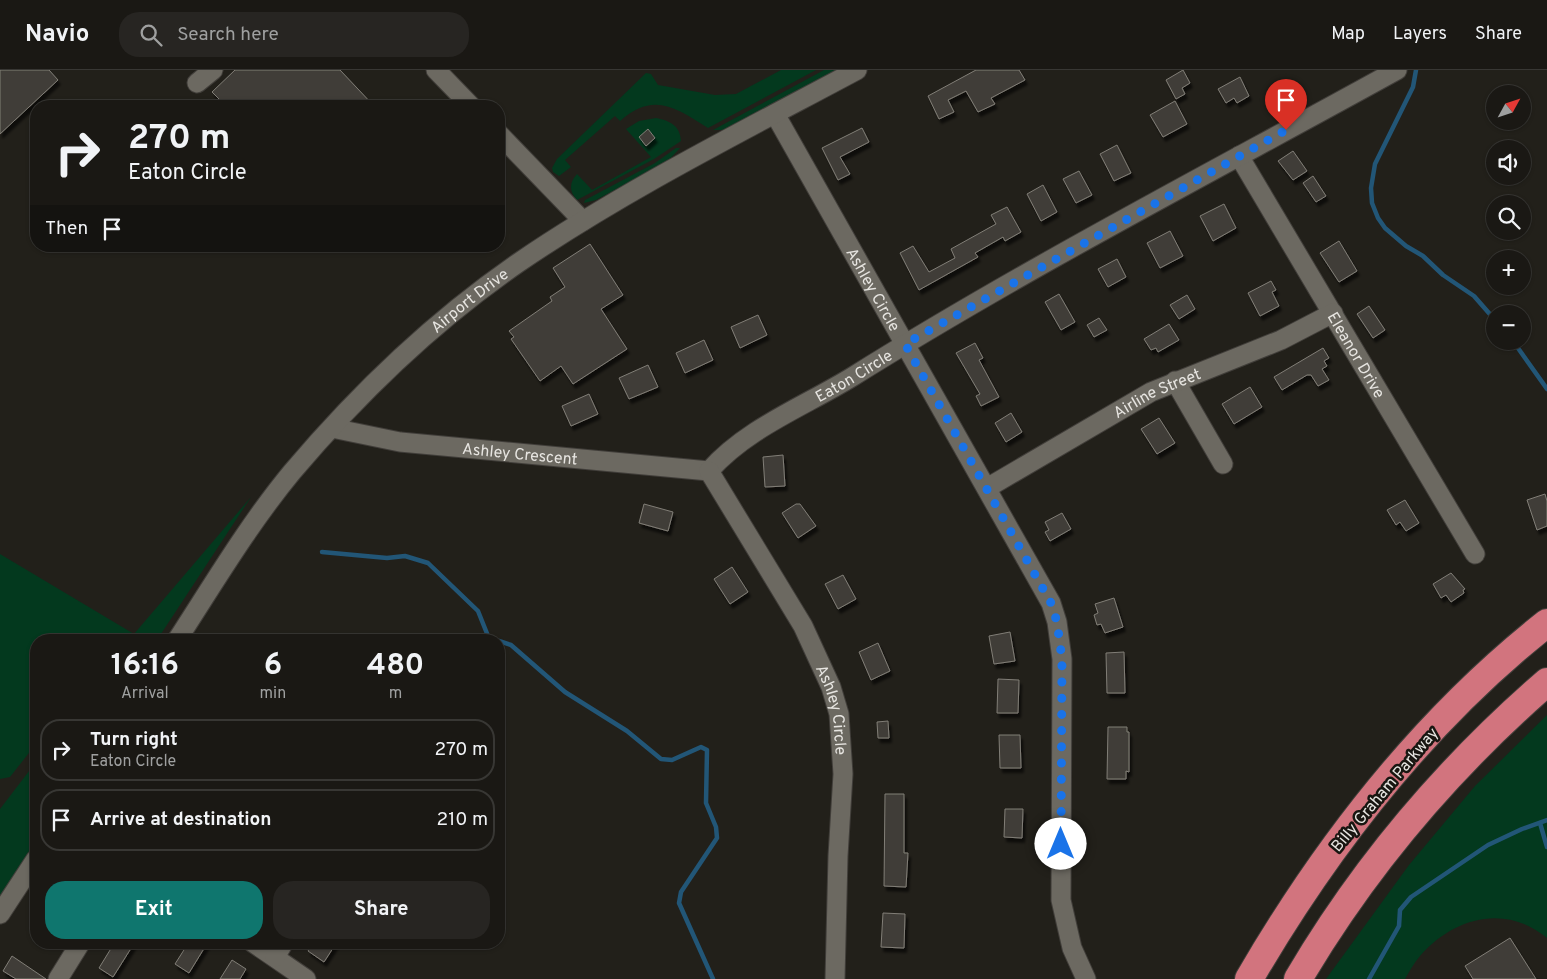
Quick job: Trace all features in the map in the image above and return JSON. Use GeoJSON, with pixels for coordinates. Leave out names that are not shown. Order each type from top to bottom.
{"type":"FeatureCollection","features":[{"type":"Feature","properties":{"kind":"highway","name":"Billy Graham Parkway"},"geometry":{"type":"LineString","coordinates":[[1249,979],[1278,929],[1333,848],[1395,770],[1463,698],[1547,623]]}},
{"type":"Feature","properties":{"kind":"highway"},"geometry":{"type":"LineString","coordinates":[[1298,979],[1349,899],[1387,848],[1428,799],[1482,743],[1547,682]]}},
{"type":"Feature","properties":{"kind":"street"},"geometry":{"type":"LineString","coordinates":[[197,83],[213,70]]}},
{"type":"Feature","properties":{"kind":"street"},"geometry":{"type":"LineString","coordinates":[[436,70],[465,100]]}},
{"type":"Feature","properties":{"kind":"street","name":"Airport Drive"},"geometry":{"type":"LineString","coordinates":[[181,634],[258,516],[292,472],[364,392],[438,326],[517,264],[583,221],[857,70]]}},
{"type":"Feature","properties":{"kind":"street","name":"Eaton Circle"},"geometry":{"type":"LineString","coordinates":[[709,472],[734,445],[757,430],[822,395],[905,344],[1239,156],[1397,70]]}},
{"type":"Feature","properties":{"kind":"street","name":"Ashley Circle"},"geometry":{"type":"LineString","coordinates":[[775,114],[1051,603],[1057,622],[1062,659],[1061,900],[1072,948],[1086,979]]}},
{"type":"Feature","properties":{"kind":"street"},"geometry":{"type":"LineString","coordinates":[[505,140],[583,221]]}},
{"type":"Feature","properties":{"kind":"street","name":"Eleanor Drive"},"geometry":{"type":"LineString","coordinates":[[1239,156],[1475,554]]}},
{"type":"Feature","properties":{"kind":"street","name":"Airline Street"},"geometry":{"type":"LineString","coordinates":[[987,488],[1096,422],[1176,382],[1272,344],[1333,313]]}},
{"type":"Feature","properties":{"kind":"street"},"geometry":{"type":"LineString","coordinates":[[1176,382],[1223,464]]}},
{"type":"Feature","properties":{"kind":"street","name":"Ashley Crescent"},"geometry":{"type":"LineString","coordinates":[[332,428],[400,442],[709,472]]}},
{"type":"Feature","properties":{"kind":"street","name":"Ashley Circle"},"geometry":{"type":"LineString","coordinates":[[709,472],[803,626],[831,687],[839,714],[843,774],[838,856],[835,979]]}},
{"type":"Feature","properties":{"kind":"street"},"geometry":{"type":"LineString","coordinates":[[0,914],[30,868]]}},
{"type":"Feature","properties":{"kind":"street"},"geometry":{"type":"LineString","coordinates":[[58,979],[76,949]]}},
{"type":"Feature","properties":{"kind":"street"},"geometry":{"type":"LineString","coordinates":[[280,950],[306,979]]}},
{"type":"Feature","properties":{"kind":"green space"},"geometry":{"type":"Polygon","coordinates":[[[781,70],[816,70],[708,128],[686,114],[665,106],[654,105],[644,107],[632,112],[620,121],[615,116],[565,160],[571,167],[559,176],[553,172],[552,168],[557,159],[646,73],[651,74],[658,85],[715,95],[736,94],[781,70]]]}},
{"type":"Feature","properties":{"kind":"green space"},"geometry":{"type":"Polygon","coordinates":[[[824,70],[836,70],[736,125],[722,130],[713,130],[824,70]]]}},
{"type":"Feature","properties":{"kind":"green space"},"geometry":{"type":"Polygon","coordinates":[[[656,118],[676,127],[681,141],[654,159],[577,200],[572,193],[571,187],[572,181],[577,174],[592,190],[651,157],[626,129],[639,121],[656,118]]]}},
{"type":"Feature","properties":{"kind":"green space"},"geometry":{"type":"Polygon","coordinates":[[[676,148],[680,148],[667,162],[596,200],[584,203],[585,200],[655,163],[676,148]]]}},
{"type":"Feature","properties":{"kind":"green space"},"geometry":{"type":"Polygon","coordinates":[[[251,497],[161,634],[134,634],[251,497]]]}},
{"type":"Feature","properties":{"kind":"green space"},"geometry":{"type":"Polygon","coordinates":[[[0,554],[134,634],[30,634],[30,752],[10,777],[0,779],[0,554]]]}},
{"type":"Feature","properties":{"kind":"green space"},"geometry":{"type":"Polygon","coordinates":[[[1547,715],[1547,938],[1531,927],[1514,921],[1497,918],[1480,920],[1464,924],[1448,932],[1433,943],[1418,959],[1405,979],[1326,979],[1409,865],[1475,786],[1547,715]]]}},
{"type":"Feature","properties":{"kind":"green space"},"geometry":{"type":"Polygon","coordinates":[[[30,770],[30,850],[0,898],[0,809],[30,770]]]}},
{"type":"Feature","properties":{"kind":"building"},"geometry":{"type":"Polygon","coordinates":[[[0,70],[49,70],[58,80],[37,100],[30,100],[30,106],[0,134],[0,70]]]}},
{"type":"Feature","properties":{"kind":"building"},"geometry":{"type":"Polygon","coordinates":[[[235,70],[340,70],[368,100],[220,100],[212,92],[235,70]]]}},
{"type":"Feature","properties":{"kind":"building"},"geometry":{"type":"Polygon","coordinates":[[[976,70],[1019,70],[1025,80],[991,98],[995,104],[978,112],[966,91],[948,100],[954,112],[939,119],[928,96],[976,70]]]}},
{"type":"Feature","properties":{"kind":"building"},"geometry":{"type":"Polygon","coordinates":[[[1183,70],[1190,83],[1182,88],[1185,94],[1176,99],[1166,80],[1183,70]]]}},
{"type":"Feature","properties":{"kind":"building"},"geometry":{"type":"Polygon","coordinates":[[[1240,77],[1249,96],[1237,103],[1234,98],[1226,103],[1218,89],[1240,77]]]}},
{"type":"Feature","properties":{"kind":"building"},"geometry":{"type":"Polygon","coordinates":[[[1175,101],[1187,124],[1163,137],[1150,115],[1175,101]]]}},
{"type":"Feature","properties":{"kind":"building"},"geometry":{"type":"Polygon","coordinates":[[[862,128],[869,142],[840,157],[850,174],[838,180],[822,148],[862,128]]]}},
{"type":"Feature","properties":{"kind":"building"},"geometry":{"type":"Polygon","coordinates":[[[648,129],[655,138],[646,146],[639,137],[648,129]]]}},
{"type":"Feature","properties":{"kind":"building"},"geometry":{"type":"Polygon","coordinates":[[[1117,145],[1131,173],[1114,181],[1100,154],[1117,145]]]}},
{"type":"Feature","properties":{"kind":"building"},"geometry":{"type":"Polygon","coordinates":[[[1293,151],[1307,171],[1293,180],[1278,161],[1293,151]]]}},
{"type":"Feature","properties":{"kind":"building"},"geometry":{"type":"Polygon","coordinates":[[[1079,171],[1092,195],[1076,203],[1063,179],[1079,171]]]}},
{"type":"Feature","properties":{"kind":"building"},"geometry":{"type":"Polygon","coordinates":[[[1313,176],[1326,196],[1316,202],[1303,183],[1313,176]]]}},
{"type":"Feature","properties":{"kind":"building"},"geometry":{"type":"Polygon","coordinates":[[[1043,185],[1057,212],[1041,221],[1027,194],[1043,185]]]}},
{"type":"Feature","properties":{"kind":"building"},"geometry":{"type":"Polygon","coordinates":[[[1224,204],[1236,228],[1213,241],[1200,216],[1224,204]]]}},
{"type":"Feature","properties":{"kind":"building"},"geometry":{"type":"Polygon","coordinates":[[[1007,207],[1021,232],[1005,241],[1003,237],[975,253],[978,257],[919,290],[900,253],[913,246],[929,272],[955,258],[951,249],[996,224],[991,215],[1007,207]]]}},
{"type":"Feature","properties":{"kind":"building"},"geometry":{"type":"Polygon","coordinates":[[[1170,231],[1183,256],[1160,268],[1147,243],[1170,231]]]}},
{"type":"Feature","properties":{"kind":"building"},"geometry":{"type":"Polygon","coordinates":[[[1339,241],[1357,271],[1339,282],[1320,253],[1339,241]]]}},
{"type":"Feature","properties":{"kind":"building"},"geometry":{"type":"Polygon","coordinates":[[[590,244],[623,295],[601,309],[627,349],[573,384],[561,366],[540,381],[511,339],[514,337],[509,331],[552,301],[550,297],[565,287],[553,268],[590,244]]]}},
{"type":"Feature","properties":{"kind":"building"},"geometry":{"type":"Polygon","coordinates":[[[1117,259],[1126,277],[1108,287],[1098,269],[1117,259]]]}},
{"type":"Feature","properties":{"kind":"building"},"geometry":{"type":"Polygon","coordinates":[[[1271,281],[1276,290],[1272,292],[1279,306],[1260,316],[1248,293],[1271,281]]]}},
{"type":"Feature","properties":{"kind":"building"},"geometry":{"type":"Polygon","coordinates":[[[1059,294],[1075,322],[1061,330],[1045,302],[1059,294]]]}},
{"type":"Feature","properties":{"kind":"building"},"geometry":{"type":"Polygon","coordinates":[[[1187,295],[1195,309],[1179,319],[1170,305],[1187,295]]]}},
{"type":"Feature","properties":{"kind":"building"},"geometry":{"type":"Polygon","coordinates":[[[1369,306],[1385,330],[1373,338],[1357,314],[1369,306]]]}},
{"type":"Feature","properties":{"kind":"building"},"geometry":{"type":"Polygon","coordinates":[[[758,315],[767,335],[740,348],[731,327],[758,315]]]}},
{"type":"Feature","properties":{"kind":"building"},"geometry":{"type":"Polygon","coordinates":[[[1099,318],[1107,330],[1094,337],[1087,325],[1099,318]]]}},
{"type":"Feature","properties":{"kind":"building"},"geometry":{"type":"Polygon","coordinates":[[[1169,324],[1179,340],[1158,352],[1156,348],[1151,350],[1144,339],[1169,324]]]}},
{"type":"Feature","properties":{"kind":"building"},"geometry":{"type":"Polygon","coordinates":[[[704,340],[713,360],[685,373],[676,353],[704,340]]]}},
{"type":"Feature","properties":{"kind":"building"},"geometry":{"type":"Polygon","coordinates":[[[975,343],[983,358],[979,360],[999,397],[981,406],[976,396],[980,394],[956,353],[975,343]]]}},
{"type":"Feature","properties":{"kind":"building"},"geometry":{"type":"Polygon","coordinates":[[[1323,348],[1329,358],[1324,361],[1327,366],[1322,369],[1329,380],[1318,386],[1311,375],[1307,375],[1282,390],[1274,377],[1323,348]]]}},
{"type":"Feature","properties":{"kind":"building"},"geometry":{"type":"Polygon","coordinates":[[[648,365],[658,387],[629,399],[619,378],[648,365]]]}},
{"type":"Feature","properties":{"kind":"building"},"geometry":{"type":"Polygon","coordinates":[[[1250,387],[1262,407],[1234,424],[1222,404],[1250,387]]]}},
{"type":"Feature","properties":{"kind":"building"},"geometry":{"type":"Polygon","coordinates":[[[589,394],[598,414],[571,426],[562,406],[589,394]]]}},
{"type":"Feature","properties":{"kind":"building"},"geometry":{"type":"Polygon","coordinates":[[[1011,413],[1022,432],[1006,442],[995,423],[1011,413]]]}},
{"type":"Feature","properties":{"kind":"building"},"geometry":{"type":"Polygon","coordinates":[[[1159,418],[1175,443],[1157,454],[1141,429],[1159,418]]]}},
{"type":"Feature","properties":{"kind":"building"},"geometry":{"type":"Polygon","coordinates":[[[783,455],[785,486],[765,487],[763,457],[783,455]]]}},
{"type":"Feature","properties":{"kind":"building"},"geometry":{"type":"Polygon","coordinates":[[[1545,494],[1547,501],[1547,526],[1537,530],[1527,500],[1545,494]]]}},
{"type":"Feature","properties":{"kind":"building"},"geometry":{"type":"Polygon","coordinates":[[[1405,500],[1419,523],[1406,531],[1400,522],[1396,525],[1387,510],[1405,500]]]}},
{"type":"Feature","properties":{"kind":"building"},"geometry":{"type":"Polygon","coordinates":[[[644,504],[673,512],[668,531],[639,523],[644,504]]]}},
{"type":"Feature","properties":{"kind":"building"},"geometry":{"type":"Polygon","coordinates":[[[796,504],[800,504],[816,526],[798,538],[782,513],[796,504]]]}},
{"type":"Feature","properties":{"kind":"building"},"geometry":{"type":"Polygon","coordinates":[[[1062,513],[1071,529],[1050,541],[1045,532],[1049,530],[1045,522],[1062,513]]]}},
{"type":"Feature","properties":{"kind":"building"},"geometry":{"type":"Polygon","coordinates":[[[732,567],[748,592],[730,604],[714,579],[732,567]]]}},
{"type":"Feature","properties":{"kind":"building"},"geometry":{"type":"Polygon","coordinates":[[[1451,573],[1465,589],[1463,590],[1464,593],[1451,602],[1446,595],[1441,598],[1433,584],[1451,573]]]}},
{"type":"Feature","properties":{"kind":"building"},"geometry":{"type":"Polygon","coordinates":[[[843,575],[856,599],[838,609],[825,584],[843,575]]]}},
{"type":"Feature","properties":{"kind":"building"},"geometry":{"type":"Polygon","coordinates":[[[1114,598],[1123,627],[1105,633],[1101,624],[1097,625],[1094,615],[1098,613],[1095,604],[1114,598]]]}},
{"type":"Feature","properties":{"kind":"building"},"geometry":{"type":"Polygon","coordinates":[[[1010,632],[1015,661],[994,664],[989,636],[1010,632]]]}},
{"type":"Feature","properties":{"kind":"building"},"geometry":{"type":"Polygon","coordinates":[[[878,643],[890,671],[871,680],[859,652],[878,643]]]}},
{"type":"Feature","properties":{"kind":"building"},"geometry":{"type":"Polygon","coordinates":[[[1124,652],[1125,693],[1107,693],[1106,653],[1124,652]]]}},
{"type":"Feature","properties":{"kind":"building"},"geometry":{"type":"Polygon","coordinates":[[[998,679],[1019,680],[1018,713],[997,713],[998,679]]]}},
{"type":"Feature","properties":{"kind":"building"},"geometry":{"type":"Polygon","coordinates":[[[888,721],[889,738],[878,738],[877,722],[888,721]]]}},
{"type":"Feature","properties":{"kind":"building"},"geometry":{"type":"Polygon","coordinates":[[[1108,727],[1127,727],[1127,732],[1129,732],[1129,772],[1126,771],[1126,779],[1107,779],[1108,727]]]}},
{"type":"Feature","properties":{"kind":"building"},"geometry":{"type":"Polygon","coordinates":[[[999,735],[1020,735],[1021,768],[1000,768],[999,735]]]}},
{"type":"Feature","properties":{"kind":"building"},"geometry":{"type":"Polygon","coordinates":[[[885,794],[904,794],[904,853],[908,853],[906,887],[884,886],[885,794]]]}},
{"type":"Feature","properties":{"kind":"building"},"geometry":{"type":"Polygon","coordinates":[[[1005,809],[1023,809],[1022,838],[1004,837],[1005,809]]]}},
{"type":"Feature","properties":{"kind":"building"},"geometry":{"type":"Polygon","coordinates":[[[883,913],[905,914],[904,948],[881,947],[883,913]]]}},
{"type":"Feature","properties":{"kind":"building"},"geometry":{"type":"Polygon","coordinates":[[[1510,938],[1536,979],[1473,979],[1465,966],[1510,938]]]}},
{"type":"Feature","properties":{"kind":"building"},"geometry":{"type":"Polygon","coordinates":[[[111,949],[131,949],[113,977],[99,968],[111,949]]]}},
{"type":"Feature","properties":{"kind":"building"},"geometry":{"type":"Polygon","coordinates":[[[185,949],[204,949],[189,973],[175,964],[185,949]]]}},
{"type":"Feature","properties":{"kind":"building"},"geometry":{"type":"Polygon","coordinates":[[[309,949],[332,949],[324,962],[308,951],[309,949]]]}},
{"type":"Feature","properties":{"kind":"building"},"geometry":{"type":"Polygon","coordinates":[[[12,956],[46,979],[16,979],[3,971],[12,956]]]}},
{"type":"Feature","properties":{"kind":"building"},"geometry":{"type":"Polygon","coordinates":[[[232,960],[246,969],[240,979],[220,979],[232,960]]]}},
{"type":"Feature","properties":{"kind":"waterway"},"geometry":{"type":"LineString","coordinates":[[1416,70],[1413,87],[1375,164],[1371,188],[1372,203],[1378,218],[1385,228],[1406,246],[1423,256],[1443,275],[1474,296],[1486,310]]}},
{"type":"Feature","properties":{"kind":"waterway"},"geometry":{"type":"LineString","coordinates":[[1519,350],[1547,389]]}},
{"type":"Feature","properties":{"kind":"waterway"},"geometry":{"type":"LineString","coordinates":[[322,552],[387,558],[405,556],[428,563],[478,611],[487,634]]}},
{"type":"Feature","properties":{"kind":"waterway"},"geometry":{"type":"LineString","coordinates":[[505,643],[511,645],[565,692],[627,731],[661,759],[672,760],[701,747],[707,750],[706,803],[716,827],[717,838],[681,892],[679,903],[713,979]]}},
{"type":"Feature","properties":{"kind":"waterway"},"geometry":{"type":"LineString","coordinates":[[1369,979],[1399,926],[1400,910],[1411,897],[1488,845],[1547,820]]}},
{"type":"Feature","properties":{"kind":"waterway"},"geometry":{"type":"LineString","coordinates":[[1540,823],[1547,847]]}},
{"type":"Feature","properties":{"kind":"route"},"geometry":{"type":"LineString","coordinates":[[1061,844],[1062,659],[1057,622],[1051,603],[905,344],[1286,130]]}}]}
